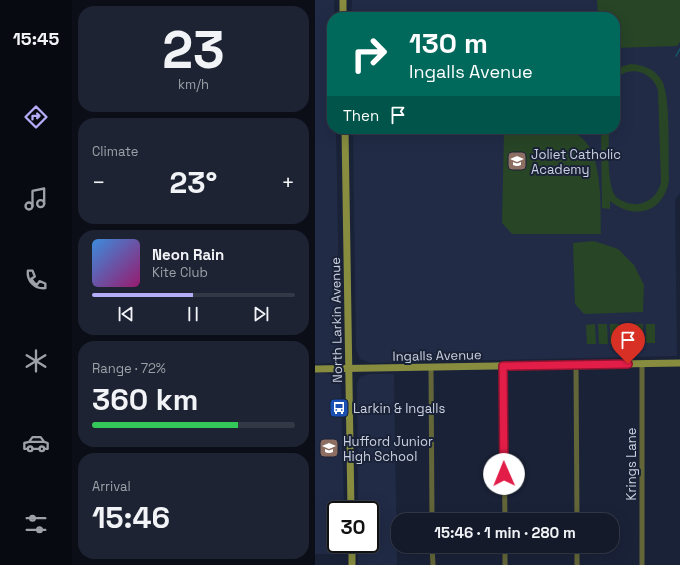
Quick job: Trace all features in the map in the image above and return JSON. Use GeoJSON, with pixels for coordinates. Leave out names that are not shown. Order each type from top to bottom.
{"type":"FeatureCollection","features":[{"type":"Feature","properties":{"kind":"main road"},"geometry":{"type":"LineString","coordinates":[[343,0],[343,12]]}},
{"type":"Feature","properties":{"kind":"main road","name":"North Larkin Avenue"},"geometry":{"type":"LineString","coordinates":[[345,134],[351,501]]}},
{"type":"Feature","properties":{"kind":"main road","name":"Ingalls Avenue"},"geometry":{"type":"LineString","coordinates":[[315,369],[680,363]]}},
{"type":"Feature","properties":{"kind":"main road"},"geometry":{"type":"LineString","coordinates":[[352,553],[352,565]]}},
{"type":"Feature","properties":{"kind":"street","name":"Krings Lane"},"geometry":{"type":"LineString","coordinates":[[641,364],[643,565]]}},
{"type":"Feature","properties":{"kind":"street"},"geometry":{"type":"LineString","coordinates":[[576,365],[577,513]]}},
{"type":"Feature","properties":{"kind":"street"},"geometry":{"type":"LineString","coordinates":[[503,366],[505,513]]}},
{"type":"Feature","properties":{"kind":"street"},"geometry":{"type":"LineString","coordinates":[[431,367],[432,513]]}},
{"type":"Feature","properties":{"kind":"street"},"geometry":{"type":"LineString","coordinates":[[433,553],[433,565]]}},
{"type":"Feature","properties":{"kind":"street"},"geometry":{"type":"LineString","coordinates":[[505,553],[505,565]]}},
{"type":"Feature","properties":{"kind":"street"},"geometry":{"type":"LineString","coordinates":[[577,553],[577,565]]}},
{"type":"Feature","properties":{"kind":"shaded area"},"geometry":{"type":"Polygon","coordinates":[[[315,0],[334,0],[334,12],[327,12],[327,134],[336,134],[340,350],[339,354],[331,363],[315,364],[315,0]]]}},
{"type":"Feature","properties":{"kind":"shaded area","name":"Joliet Catholic Academy"},"geometry":{"type":"Polygon","coordinates":[[[352,0],[680,0],[680,193],[675,200],[677,356],[371,363],[360,359],[356,349],[353,134],[620,134],[620,12],[351,12],[352,0]]]}},
{"type":"Feature","properties":{"kind":"shaded area","name":"Hufford Junior High School"},"geometry":{"type":"Polygon","coordinates":[[[315,373],[326,373],[339,380],[341,387],[344,501],[327,501],[327,553],[345,554],[315,554],[315,373]]]}},
{"type":"Feature","properties":{"kind":"shaded area"},"geometry":{"type":"Polygon","coordinates":[[[369,374],[394,374],[396,513],[391,513],[391,553],[397,553],[397,565],[358,565],[358,553],[379,553],[379,501],[358,501],[357,383],[360,377],[369,374]]]}},
{"type":"Feature","properties":{"kind":"green space"},"geometry":{"type":"Polygon","coordinates":[[[597,0],[680,0],[680,42],[677,46],[620,48],[620,12],[598,12],[597,0]]]}},
{"type":"Feature","properties":{"kind":"green space"},"geometry":{"type":"Polygon","coordinates":[[[631,64],[640,65],[649,68],[656,73],[662,81],[667,100],[669,128],[669,180],[666,191],[661,200],[655,206],[638,212],[629,211],[610,201],[610,209],[602,208],[601,134],[609,134],[609,174],[616,197],[627,203],[642,203],[655,196],[661,182],[658,90],[655,83],[646,74],[634,71],[627,72],[620,76],[620,68],[631,64]]]}},
{"type":"Feature","properties":{"kind":"green space"},"geometry":{"type":"Polygon","coordinates":[[[504,134],[578,135],[586,143],[592,153],[596,166],[599,180],[601,234],[512,234],[502,223],[504,134]]]}},
{"type":"Feature","properties":{"kind":"green space"},"geometry":{"type":"Polygon","coordinates":[[[594,241],[618,249],[634,265],[644,285],[643,312],[584,314],[575,304],[573,243],[594,241]]]}},
{"type":"Feature","properties":{"kind":"green space"},"geometry":{"type":"Polygon","coordinates":[[[595,324],[596,344],[587,344],[586,325],[595,324]]]}},
{"type":"Feature","properties":{"kind":"green space"},"geometry":{"type":"Polygon","coordinates":[[[598,324],[607,324],[608,344],[599,344],[598,324]]]}},
{"type":"Feature","properties":{"kind":"green space"},"geometry":{"type":"Polygon","coordinates":[[[610,324],[619,324],[619,343],[610,344],[610,324]]]}},
{"type":"Feature","properties":{"kind":"green space"},"geometry":{"type":"Polygon","coordinates":[[[622,324],[631,324],[631,343],[622,343],[622,324]]]}},
{"type":"Feature","properties":{"kind":"green space"},"geometry":{"type":"Polygon","coordinates":[[[634,324],[643,324],[643,343],[634,343],[634,324]]]}},
{"type":"Feature","properties":{"kind":"green space"},"geometry":{"type":"Polygon","coordinates":[[[646,324],[655,324],[655,343],[646,343],[646,324]]]}},
{"type":"Feature","properties":{"kind":"waterway"},"geometry":{"type":"LineString","coordinates":[[676,56],[680,49]]}},
{"type":"Feature","properties":{"kind":"place","name":"Joliet Catholic Academy"},"geometry":{"type":"Point","coordinates":[517,161]}},
{"type":"Feature","properties":{"kind":"place","name":"Larkin & Ingalls"},"geometry":{"type":"Point","coordinates":[339,408]}},
{"type":"Feature","properties":{"kind":"place","name":"Hufford Junior High School"},"geometry":{"type":"Point","coordinates":[329,448]}},
{"type":"Feature","properties":{"kind":"route"},"geometry":{"type":"LineString","coordinates":[[504,474],[503,366],[628,364]]}}]}
